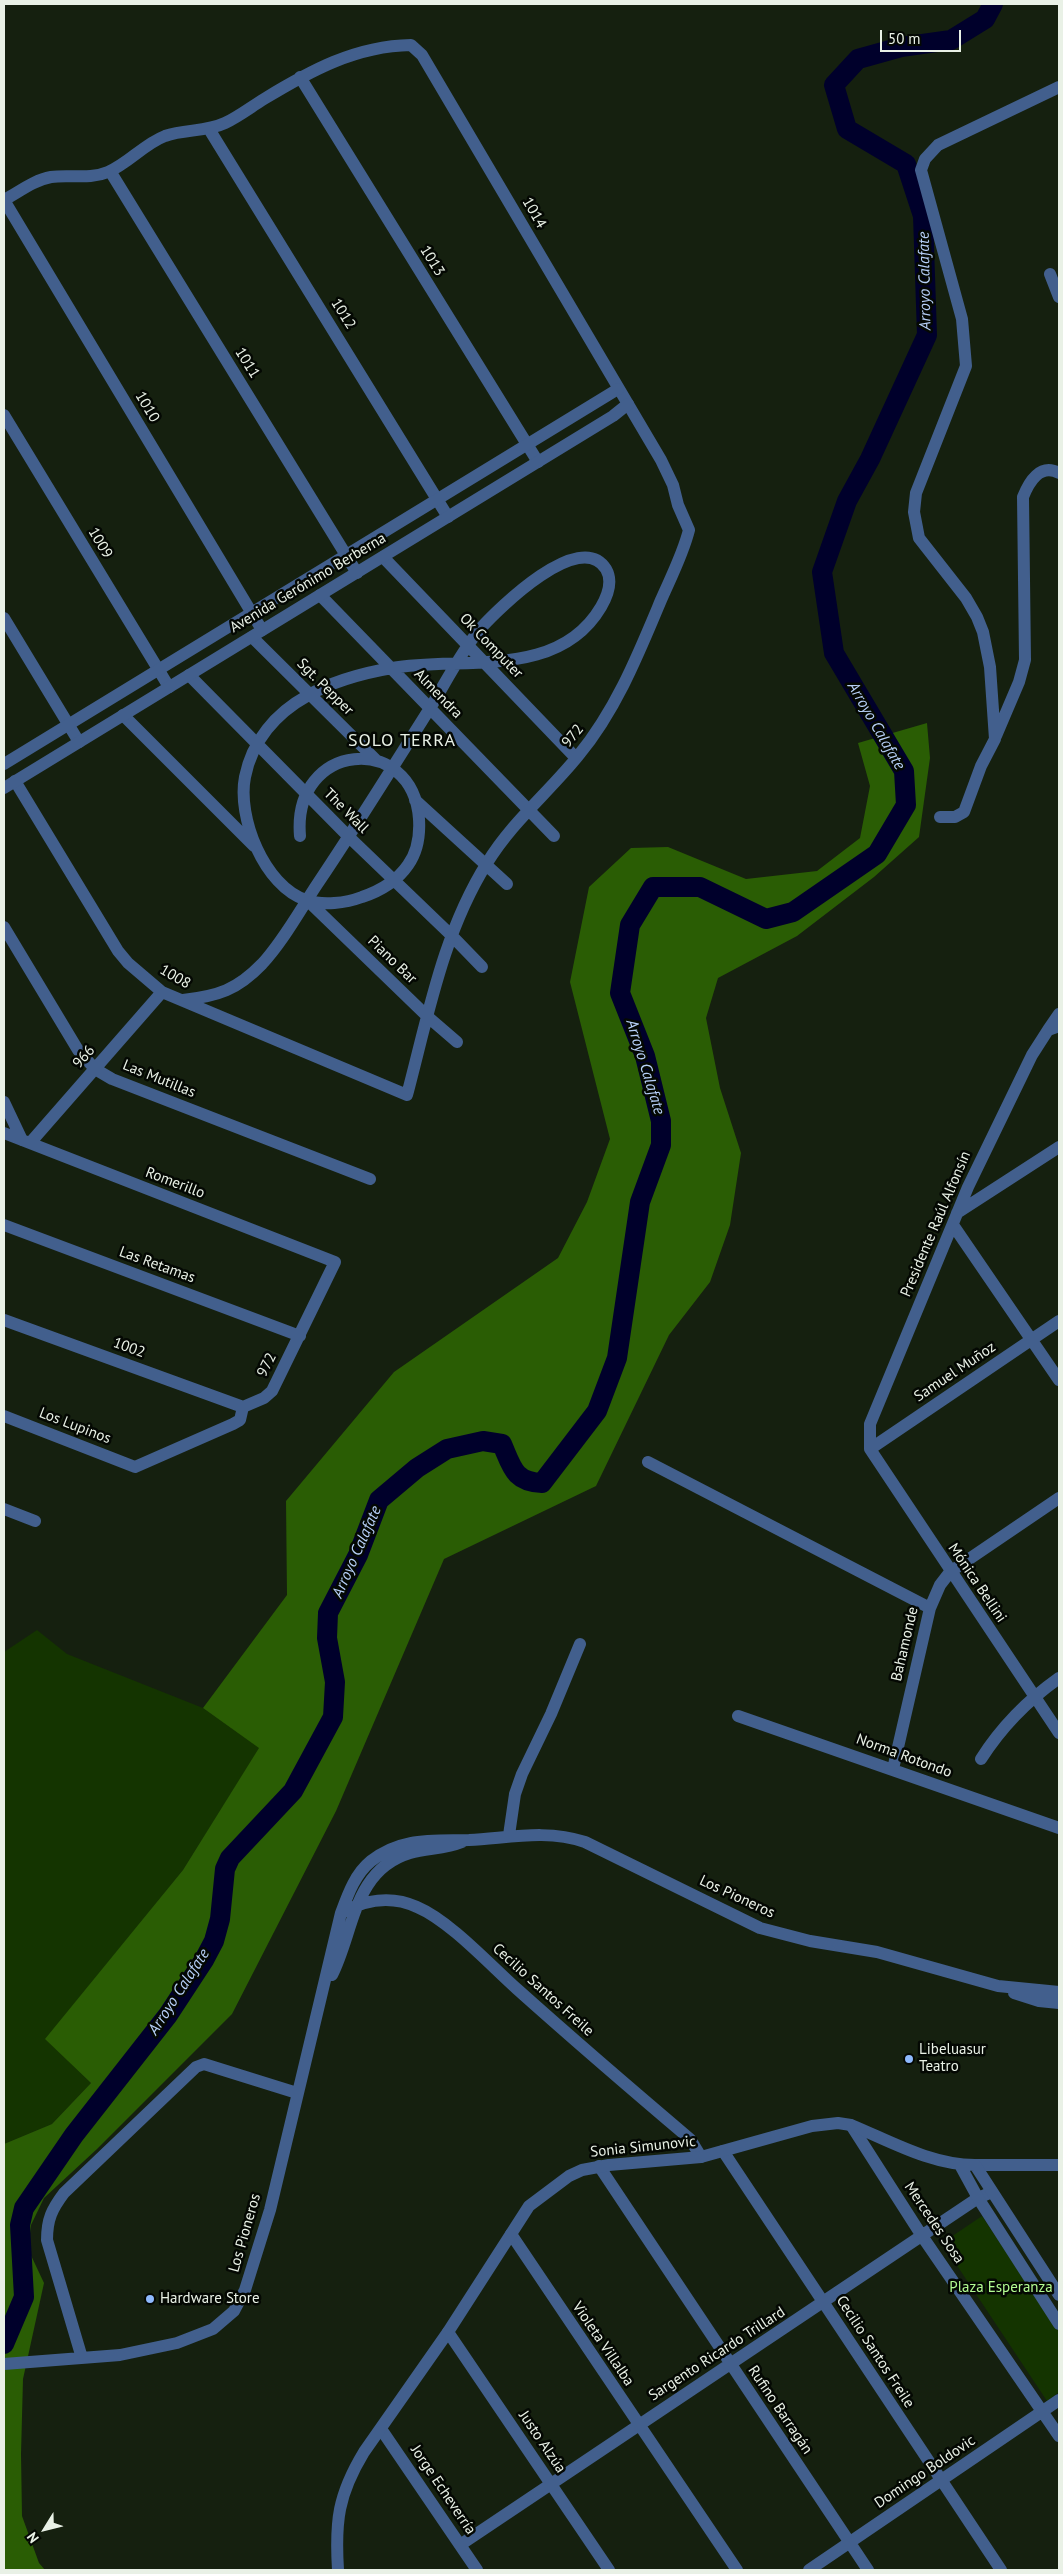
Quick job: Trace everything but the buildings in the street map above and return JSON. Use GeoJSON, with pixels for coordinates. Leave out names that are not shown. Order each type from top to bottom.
{"type":"FeatureCollection","features":[{"type":"Feature","properties":{"kind":"street","name":"1014"},"geometry":{"type":"LineString","coordinates":[[300,77],[341,58],[387,45],[411,45],[422,54],[618,389]]}},
{"type":"Feature","properties":{"kind":"street"},"geometry":{"type":"LineString","coordinates":[[4,200],[41,179],[96,176],[110,171],[147,144],[164,136],[178,132],[209,129],[224,124],[300,77]]}},
{"type":"Feature","properties":{"kind":"street","name":"1013"},"geometry":{"type":"LineString","coordinates":[[300,77],[538,462]]}},
{"type":"Feature","properties":{"kind":"street"},"geometry":{"type":"LineString","coordinates":[[995,739],[990,667],[983,632],[966,598],[918,538],[914,512],[916,493],[966,366],[962,319],[921,170],[925,159],[938,145],[1059,87]]}},
{"type":"Feature","properties":{"kind":"street","name":"1012"},"geometry":{"type":"LineString","coordinates":[[209,129],[448,517]]}},
{"type":"Feature","properties":{"kind":"street","name":"1011"},"geometry":{"type":"LineString","coordinates":[[110,171],[357,572]]}},
{"type":"Feature","properties":{"kind":"street","name":"1010"},"geometry":{"type":"LineString","coordinates":[[4,200],[253,614],[257,634]]}},
{"type":"Feature","properties":{"kind":"street"},"geometry":{"type":"LineString","coordinates":[[1050,274],[1059,298]]}},
{"type":"Feature","properties":{"kind":"street","name":"972"},"geometry":{"type":"LineString","coordinates":[[407,1095],[452,935],[485,865],[502,838],[576,758],[598,730],[617,699],[646,636],[689,530],[678,505],[673,485],[618,389]]}},
{"type":"Feature","properties":{"kind":"street","name":"Avenida Gerónimo Berberna"},"geometry":{"type":"LineString","coordinates":[[4,764],[253,614],[618,389]]}},
{"type":"Feature","properties":{"kind":"street","name":"Avenida Gerónimo Berberna"},"geometry":{"type":"LineString","coordinates":[[4,788],[613,416],[628,404]]}},
{"type":"Feature","properties":{"kind":"street","name":"1009"},"geometry":{"type":"LineString","coordinates":[[4,415],[169,687]]}},
{"type":"Feature","properties":{"kind":"street"},"geometry":{"type":"LineString","coordinates":[[940,817],[955,817],[964,812],[1019,682],[1025,660],[1023,497],[1029,482],[1040,472],[1054,471],[1059,473]]}},
{"type":"Feature","properties":{"kind":"street","name":"Ok Computer"},"geometry":{"type":"LineString","coordinates":[[383,557],[576,758]]}},
{"type":"Feature","properties":{"kind":"street"},"geometry":{"type":"LineString","coordinates":[[181,1000],[221,994],[241,982],[272,952],[349,837],[458,663],[468,646],[503,606],[534,579],[554,567],[582,557],[594,558],[602,564],[608,573],[610,584],[607,596],[600,610],[579,634],[550,650],[534,656],[484,662],[458,663],[390,669],[348,678],[309,694],[279,715],[257,744],[250,757],[244,779],[243,800],[248,824],[258,850]]}},
{"type":"Feature","properties":{"kind":"street","name":"Almendra"},"geometry":{"type":"LineString","coordinates":[[320,595],[554,836]]}},
{"type":"Feature","properties":{"kind":"street"},"geometry":{"type":"LineString","coordinates":[[4,618],[79,742]]}},
{"type":"Feature","properties":{"kind":"street","name":"Sgt. Pepper"},"geometry":{"type":"LineString","coordinates":[[257,634],[309,694],[376,760]]}},
{"type":"Feature","properties":{"kind":"street","name":"The Wall"},"geometry":{"type":"LineString","coordinates":[[189,675],[349,837],[452,935],[482,967]]}},
{"type":"Feature","properties":{"kind":"street"},"geometry":{"type":"LineString","coordinates":[[123,715],[258,850]]}},
{"type":"Feature","properties":{"kind":"street"},"geometry":{"type":"LineString","coordinates":[[300,836],[301,806],[306,794],[318,777],[335,764],[348,760],[376,760],[392,768],[401,777],[413,798],[419,821],[417,848],[411,861],[394,881],[377,892],[352,900],[321,903],[306,900]]}},
{"type":"Feature","properties":{"kind":"street","name":"1008"},"geometry":{"type":"LineString","coordinates":[[15,781],[118,951],[128,963],[162,992],[407,1095]]}},
{"type":"Feature","properties":{"kind":"street"},"geometry":{"type":"LineString","coordinates":[[413,798],[507,884]]}},
{"type":"Feature","properties":{"kind":"street","name":"Piano Bar"},"geometry":{"type":"LineString","coordinates":[[258,850],[277,879],[293,893],[306,900],[428,1017],[457,1042]]}},
{"type":"Feature","properties":{"kind":"street","name":"Las Mutillas"},"geometry":{"type":"LineString","coordinates":[[4,927],[78,1050],[95,1069],[112,1079],[370,1179]]}},
{"type":"Feature","properties":{"kind":"street","name":"966"},"geometry":{"type":"LineString","coordinates":[[26,1142],[95,1069],[162,992]]}},
{"type":"Feature","properties":{"kind":"street","name":"Presidente Raúl Alfonsín"},"geometry":{"type":"LineString","coordinates":[[870,1449],[870,1424],[955,1219],[1032,1055],[1054,1028],[1059,1014]]}},
{"type":"Feature","properties":{"kind":"street"},"geometry":{"type":"LineString","coordinates":[[4,1102],[26,1142]]}},
{"type":"Feature","properties":{"kind":"street","name":"Romerillo"},"geometry":{"type":"LineString","coordinates":[[4,1133],[335,1262]]}},
{"type":"Feature","properties":{"kind":"street"},"geometry":{"type":"LineString","coordinates":[[1059,1147],[955,1219],[1059,1380]]}},
{"type":"Feature","properties":{"kind":"street","name":"Las Retamas"},"geometry":{"type":"LineString","coordinates":[[4,1225],[300,1336]]}},
{"type":"Feature","properties":{"kind":"street","name":"972"},"geometry":{"type":"LineString","coordinates":[[134,1467],[233,1424],[240,1420],[243,1407],[264,1398],[272,1391],[335,1262]]}},
{"type":"Feature","properties":{"kind":"street","name":"1002"},"geometry":{"type":"LineString","coordinates":[[4,1320],[243,1407]]}},
{"type":"Feature","properties":{"kind":"street","name":"Samuel Muñoz"},"geometry":{"type":"LineString","coordinates":[[870,1449],[1059,1321]]}},
{"type":"Feature","properties":{"kind":"street","name":"Los Lupinos"},"geometry":{"type":"LineString","coordinates":[[4,1416],[134,1467]]}},
{"type":"Feature","properties":{"kind":"street","name":"Mónica Bellini"},"geometry":{"type":"LineString","coordinates":[[870,1449],[950,1572],[1059,1733]]}},
{"type":"Feature","properties":{"kind":"street"},"geometry":{"type":"LineString","coordinates":[[648,1462],[930,1608]]}},
{"type":"Feature","properties":{"kind":"street","name":"Bahamonde"},"geometry":{"type":"LineString","coordinates":[[893,1769],[930,1608],[940,1585],[950,1572],[1059,1498]]}},
{"type":"Feature","properties":{"kind":"street"},"geometry":{"type":"LineString","coordinates":[[4,1509],[35,1522]]}},
{"type":"Feature","properties":{"kind":"street"},"geometry":{"type":"LineString","coordinates":[[510,1835],[515,1794],[522,1774],[551,1714],[580,1644]]}},
{"type":"Feature","properties":{"kind":"street"},"geometry":{"type":"LineString","coordinates":[[981,1759],[992,1742],[1034,1695],[1059,1678]]}},
{"type":"Feature","properties":{"kind":"street","name":"Norma Rotondo"},"geometry":{"type":"LineString","coordinates":[[738,1716],[1059,1828]]}},
{"type":"Feature","properties":{"kind":"street","name":"Los Pioneros"},"geometry":{"type":"LineString","coordinates":[[4,2364],[120,2355],[192,2339],[214,2329],[234,2311],[245,2290],[270,2210],[341,1913],[359,1874],[372,1860],[389,1849],[414,1842],[436,1839],[469,1840],[510,1835],[570,1837],[585,1842],[760,1928],[810,1941],[877,1952],[998,1986],[1026,1997],[1059,2003]]}},
{"type":"Feature","properties":{"kind":"street","name":"Los Pioneros"},"geometry":{"type":"LineString","coordinates":[[324,1985],[333,1974],[356,1904],[375,1876],[396,1860],[409,1854],[448,1848],[469,1840]]}},
{"type":"Feature","properties":{"kind":"street","name":"Cecilio Santos Freile"},"geometry":{"type":"LineString","coordinates":[[341,1913],[356,1904],[374,1900],[389,1900],[417,1907],[443,1924],[580,2045],[690,2138],[701,2157]]}},
{"type":"Feature","properties":{"kind":"street","name":"Los Pioneros"},"geometry":{"type":"LineString","coordinates":[[998,1986],[1059,1992]]}},
{"type":"Feature","properties":{"kind":"street"},"geometry":{"type":"LineString","coordinates":[[82,2358],[47,2240],[47,2222],[51,2210],[64,2193],[196,2067],[204,2064],[297,2093]]}},
{"type":"Feature","properties":{"kind":"street","name":"Sonia Simunovic"},"geometry":{"type":"LineString","coordinates":[[338,2570],[340,2504],[353,2470],[448,2332],[529,2206],[569,2176],[599,2166],[701,2157],[812,2126],[838,2123],[851,2125],[926,2156],[960,2165],[1059,2165]]}},
{"type":"Feature","properties":{"kind":"street","name":"Mercedes Sosa"},"geometry":{"type":"LineString","coordinates":[[851,2125],[922,2236],[1059,2436]]}},
{"type":"Feature","properties":{"kind":"street","name":"Cecilio Santos Freile"},"geometry":{"type":"LineString","coordinates":[[723,2151],[940,2481],[1001,2570]]}},
{"type":"Feature","properties":{"kind":"street"},"geometry":{"type":"LineString","coordinates":[[960,2165],[978,2198],[1059,2324]]}},
{"type":"Feature","properties":{"kind":"street","name":"Rufino Barragán"},"geometry":{"type":"LineString","coordinates":[[599,2166],[868,2570]]}},
{"type":"Feature","properties":{"kind":"street"},"geometry":{"type":"LineString","coordinates":[[975,2166],[1059,2295]]}},
{"type":"Feature","properties":{"kind":"street","name":"Sargento Ricardo Trillard"},"geometry":{"type":"LineString","coordinates":[[460,2544],[824,2303],[978,2198],[992,2192]]}},
{"type":"Feature","properties":{"kind":"street","name":"Violeta Villalba"},"geometry":{"type":"LineString","coordinates":[[511,2234],[737,2570]]}},
{"type":"Feature","properties":{"kind":"street","name":"Justo Alzúa"},"geometry":{"type":"LineString","coordinates":[[448,2332],[609,2570]]}},
{"type":"Feature","properties":{"kind":"street","name":"Domingo Boldovic"},"geometry":{"type":"LineString","coordinates":[[809,2570],[1059,2400]]}},
{"type":"Feature","properties":{"kind":"street","name":"Jorge Echeverría"},"geometry":{"type":"LineString","coordinates":[[381,2429],[477,2570]]}},
{"type":"Feature","properties":{"kind":"green space"},"geometry":{"type":"Polygon","coordinates":[[[927,723],[930,758],[919,837],[874,877],[797,936],[718,978],[706,1018],[720,1088],[741,1153],[730,1225],[710,1282],[669,1335],[596,1486],[444,1559],[336,1811],[232,2014],[97,2149],[44,2198],[31,2225],[28,2249],[44,2283],[23,2379],[21,2454],[22,2516],[39,2563],[45,2570],[4,2570],[4,2144],[52,2124],[91,2083],[45,2039],[183,1870],[259,1748],[203,1708],[287,1595],[286,1501],[394,1372],[558,1258],[587,1202],[610,1139],[570,982],[589,887],[631,848],[668,847],[746,879],[817,871],[860,838],[870,786],[858,743],[927,723]]]}},
{"type":"Feature","properties":{"kind":"green space"},"geometry":{"type":"Polygon","coordinates":[[[37,1630],[67,1654],[203,1708],[260,1748],[183,1870],[46,2039],[91,2083],[52,2124],[4,2144],[4,1652],[37,1630]]]}},
{"type":"Feature","properties":{"kind":"green space","name":"Plaza Esperanza"},"geometry":{"type":"Polygon","coordinates":[[[982,2216],[1059,2332],[1059,2392],[1047,2401],[942,2243],[982,2216]]]}},
{"type":"Feature","properties":{"kind":"waterway","name":"Arroyo Calafate"},"geometry":{"type":"LineString","coordinates":[[4,2344],[24,2297],[20,2225],[24,2208],[74,2135],[168,2015],[204,1960],[214,1941],[220,1919],[225,1869],[230,1858],[293,1791],[333,1717],[335,1682],[327,1638],[328,1613],[358,1555],[379,1500],[417,1468],[447,1449],[483,1441],[502,1444],[515,1472],[525,1480],[542,1483],[597,1411],[617,1358],[640,1202],[661,1145],[661,1121],[645,1056],[620,993],[630,925],[653,887],[700,887],[766,919],[793,912],[877,854],[906,805],[904,771],[834,653],[822,572],[847,501],[870,459],[927,335],[923,216],[906,164],[847,129],[834,85],[858,59],[901,47],[951,40],[985,19],[993,4]]}},
{"type":"Feature","properties":{"kind":"place","name":"Libeluasur Teatro"},"geometry":{"type":"Point","coordinates":[909,2059]}},
{"type":"Feature","properties":{"kind":"place","name":"Hardware Store"},"geometry":{"type":"Point","coordinates":[150,2299]}},
{"type":"Feature","properties":{"kind":"district","name":"SOLO TERRA"},"geometry":{"type":"Point","coordinates":[402,741]}}]}
